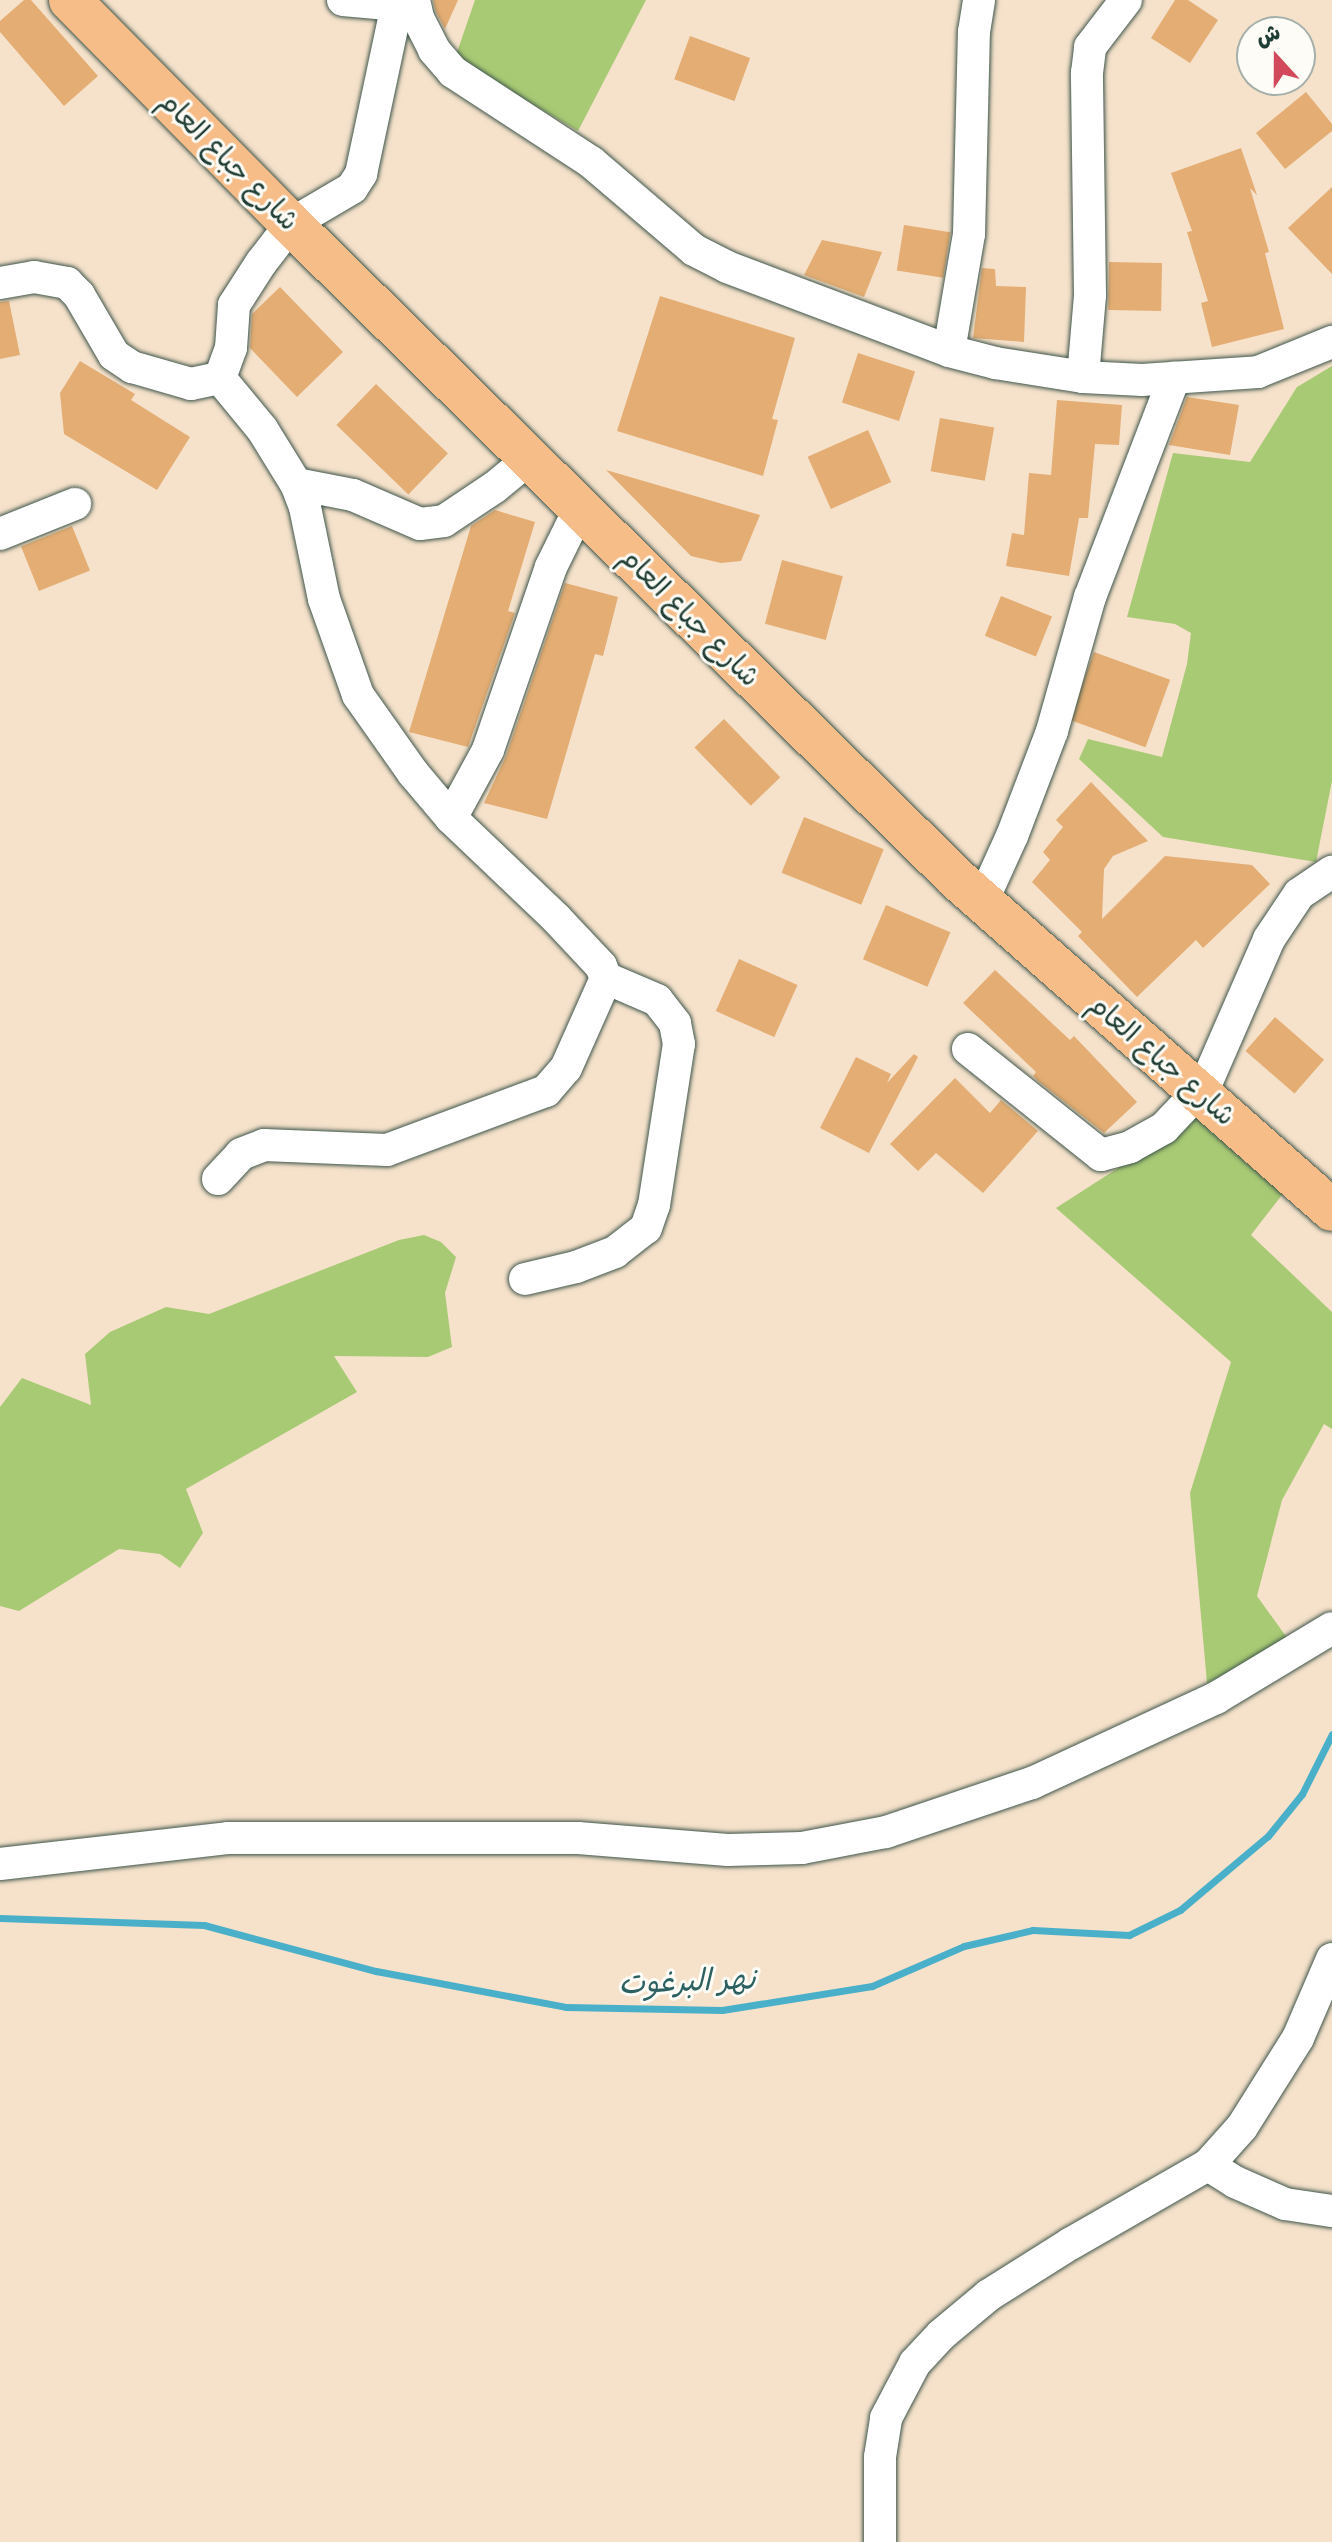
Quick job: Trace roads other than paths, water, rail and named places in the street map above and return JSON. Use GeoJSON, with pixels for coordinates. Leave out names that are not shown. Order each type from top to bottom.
{"type":"FeatureCollection","features":[{"type":"Feature","properties":{"kind":"main road","name":"شارع جباع العام"},"geometry":{"type":"LineString","coordinates":[[70,0],[291,224],[982,902],[1332,1210]]}},
{"type":"Feature","properties":{"kind":"street"},"geometry":{"type":"LineString","coordinates":[[343,0],[405,2],[418,18],[434,50],[453,72],[591,162],[694,250],[727,267],[949,351],[995,363],[1083,377],[1174,378],[1258,372],[1332,342]]}},
{"type":"Feature","properties":{"kind":"street"},"geometry":{"type":"LineString","coordinates":[[949,351],[969,234],[974,32],[979,0]]}},
{"type":"Feature","properties":{"kind":"street"},"geometry":{"type":"LineString","coordinates":[[1083,377],[1090,295],[1087,73],[1090,47],[1126,0]]}},
{"type":"Feature","properties":{"kind":"street"},"geometry":{"type":"LineString","coordinates":[[220,378],[231,348],[234,305],[291,224],[352,188],[361,174],[405,2]]}},
{"type":"Feature","properties":{"kind":"street"},"geometry":{"type":"LineString","coordinates":[[0,283],[34,277],[67,283],[79,295],[114,355],[132,367],[191,384],[220,378]]}},
{"type":"Feature","properties":{"kind":"street"},"geometry":{"type":"LineString","coordinates":[[220,378],[262,429],[296,484],[305,507],[324,599],[358,695],[413,773],[451,818],[556,918],[601,966],[606,978],[657,1000],[667,1009],[677,1034],[679,1044],[654,1205],[646,1228],[615,1252],[525,1279]]}},
{"type":"Feature","properties":{"kind":"street"},"geometry":{"type":"LineString","coordinates":[[982,902],[1012,836],[1052,731],[1090,597],[1174,378]]}},
{"type":"Feature","properties":{"kind":"street"},"geometry":{"type":"LineString","coordinates":[[296,484],[353,495],[420,524],[444,521],[495,487],[530,458]]}},
{"type":"Feature","properties":{"kind":"street"},"geometry":{"type":"LineString","coordinates":[[0,534],[75,504]]}},
{"type":"Feature","properties":{"kind":"street"},"geometry":{"type":"LineString","coordinates":[[451,818],[488,750],[551,567],[580,508]]}},
{"type":"Feature","properties":{"kind":"street"},"geometry":{"type":"LineString","coordinates":[[968,1049],[1101,1155],[1130,1147],[1164,1128],[1199,1093],[1269,939],[1299,894],[1332,872]]}},
{"type":"Feature","properties":{"kind":"street"},"geometry":{"type":"LineString","coordinates":[[218,1179],[241,1154],[264,1145],[387,1150],[546,1091],[566,1068],[606,978]]}},
{"type":"Feature","properties":{"kind":"street"},"geometry":{"type":"LineString","coordinates":[[0,1864],[228,1838],[578,1838],[728,1850],[802,1848],[886,1832],[1032,1783],[1216,1698],[1332,1628]]}},
{"type":"Feature","properties":{"kind":"street"},"geometry":{"type":"LineString","coordinates":[[880,2542],[880,2457],[886,2418],[915,2363],[941,2335],[989,2295],[1070,2244],[1208,2165],[1242,2127],[1298,2038],[1332,1959]]}},
{"type":"Feature","properties":{"kind":"street"},"geometry":{"type":"LineString","coordinates":[[1208,2165],[1235,2182],[1285,2204],[1332,2211]]}},
{"type":"Feature","properties":{"kind":"waterway","name":"نهر البرغوت"},"geometry":{"type":"LineString","coordinates":[[0,1918],[204,1925],[376,1971],[566,2007],[722,2010],[872,1986],[964,1946],[1033,1930],[1129,1935],[1180,1910],[1268,1836],[1302,1794],[1332,1734]]}}]}
